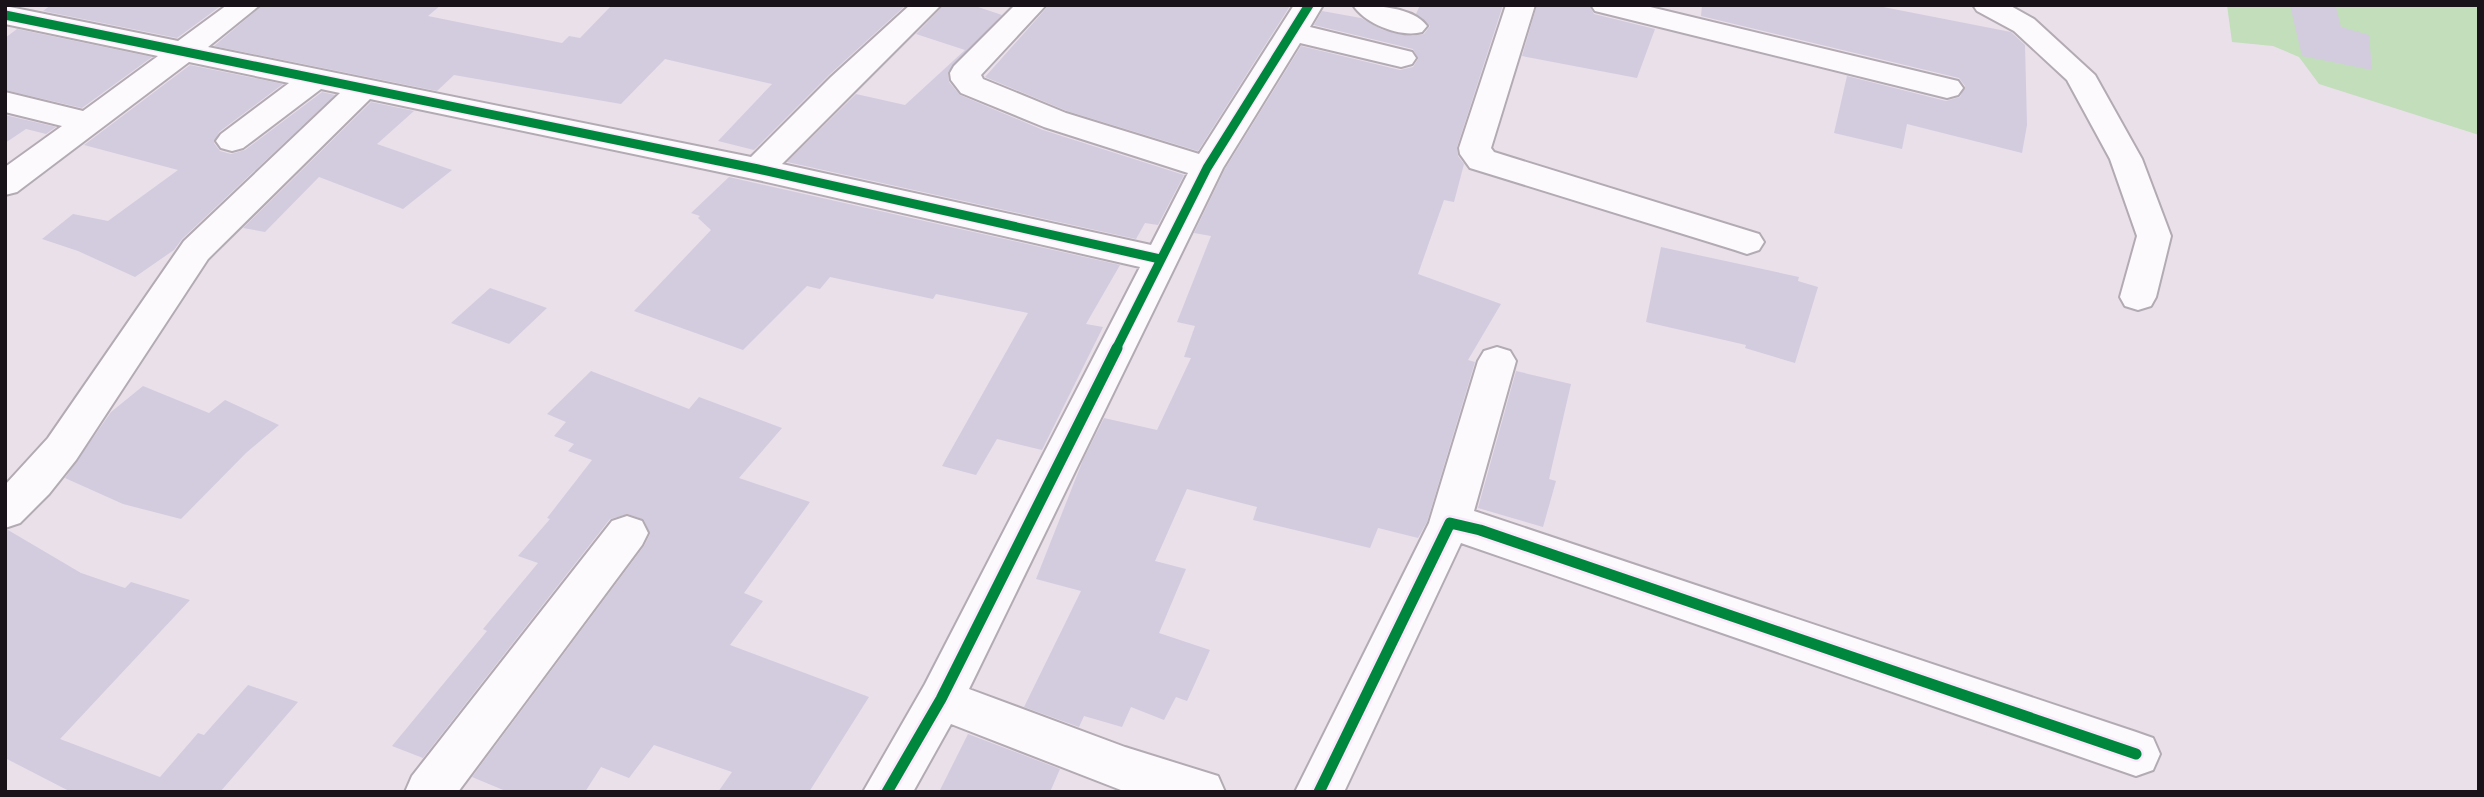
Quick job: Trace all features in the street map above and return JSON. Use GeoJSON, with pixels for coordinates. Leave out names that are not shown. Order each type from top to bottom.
{"type":"FeatureCollection","features":[{"type":"Feature","properties":{"kind":"street"},"geometry":{"type":"LineString","coordinates":[[5,184],[246,5]]}},
{"type":"Feature","properties":{"kind":"street"},"geometry":{"type":"LineString","coordinates":[[758,169],[842,84],[927,5]]}},
{"type":"Feature","properties":{"kind":"street"},"geometry":{"type":"LineString","coordinates":[[1032,5],[965,73],[966,80],[972,86],[1055,120],[1207,168]]}},
{"type":"Feature","properties":{"kind":"street"},"geometry":{"type":"LineString","coordinates":[[1367,5],[1378,14],[1412,26]]}},
{"type":"Feature","properties":{"kind":"street"},"geometry":{"type":"LineString","coordinates":[[1521,5],[1475,148],[1476,154],[1482,160],[1747,242]]}},
{"type":"Feature","properties":{"kind":"street"},"geometry":{"type":"LineString","coordinates":[[1605,5],[1947,88]]}},
{"type":"Feature","properties":{"kind":"street"},"geometry":{"type":"LineString","coordinates":[[1987,5],[2024,25],[2080,75],[2120,148],[2154,236],[2138,297]]}},
{"type":"Feature","properties":{"kind":"street"},"geometry":{"type":"LineString","coordinates":[[5,15],[758,169],[1160,259]]}},
{"type":"Feature","properties":{"kind":"street"},"geometry":{"type":"LineString","coordinates":[[887,792],[941,699],[1207,168],[1301,19],[1401,58]]}},
{"type":"Feature","properties":{"kind":"street"},"geometry":{"type":"LineString","coordinates":[[232,141],[317,77]]}},
{"type":"Feature","properties":{"kind":"street"},"geometry":{"type":"LineString","coordinates":[[5,511],[35,482],[62,449],[195,250],[365,87]]}},
{"type":"Feature","properties":{"kind":"street"},"geometry":{"type":"LineString","coordinates":[[5,102],[88,122]]}},
{"type":"Feature","properties":{"kind":"street"},"geometry":{"type":"LineString","coordinates":[[1319,792],[1450,523],[1497,361]]}},
{"type":"Feature","properties":{"kind":"street"},"geometry":{"type":"LineString","coordinates":[[1450,523],[1480,530],[2136,754]]}},
{"type":"Feature","properties":{"kind":"street"},"geometry":{"type":"LineString","coordinates":[[429,792],[627,533]]}},
{"type":"Feature","properties":{"kind":"street"},"geometry":{"type":"LineString","coordinates":[[941,699],[1125,769],[1201,792]]}},
{"type":"Feature","properties":{"kind":"green space"},"geometry":{"type":"Polygon","coordinates":[[[2227,5],[2479,5],[2479,135],[2319,84],[2299,57],[2273,46],[2232,42],[2227,5]]]}},
{"type":"Feature","properties":{"kind":"building"},"geometry":{"type":"Polygon","coordinates":[[[51,5],[222,5],[177,38],[43,11],[51,5]]]}},
{"type":"Feature","properties":{"kind":"building"},"geometry":{"type":"Polygon","coordinates":[[[263,5],[441,5],[428,16],[562,43],[569,36],[580,38],[612,5],[906,5],[829,75],[754,150],[718,141],[772,84],[665,59],[621,104],[454,75],[437,91],[214,46],[263,5]]]}},
{"type":"Feature","properties":{"kind":"building"},"geometry":{"type":"Polygon","coordinates":[[[944,5],[972,5],[1002,15],[948,72],[949,82],[960,95],[1043,130],[1184,175],[1158,225],[1145,223],[1136,239],[787,162],[856,94],[905,105],[965,50],[916,34],[944,5]]]}},
{"type":"Feature","properties":{"kind":"building"},"geometry":{"type":"Polygon","coordinates":[[[1049,5],[1290,6],[1198,151],[1067,111],[985,77],[1049,5]]]}},
{"type":"Feature","properties":{"kind":"building"},"geometry":{"type":"Polygon","coordinates":[[[1420,5],[1503,5],[1457,147],[1458,156],[1464,164],[1454,202],[1444,200],[1418,274],[1501,304],[1468,360],[1475,362],[1427,522],[1418,538],[1378,528],[1370,548],[1253,520],[1257,507],[1187,489],[1155,561],[1186,569],[1159,633],[1210,650],[1187,701],[1176,697],[1164,720],[1131,707],[1122,727],[1084,716],[1079,727],[1024,707],[1081,591],[1036,579],[1083,460],[1104,418],[1157,430],[1191,358],[1184,357],[1195,326],[1177,322],[1211,236],[1194,233],[1225,169],[1301,46],[1400,70],[1413,67],[1418,59],[1413,49],[1314,25],[1322,11],[1361,18],[1383,30],[1413,36],[1424,34],[1430,26],[1416,14],[1420,5]]]}},
{"type":"Feature","properties":{"kind":"building"},"geometry":{"type":"Polygon","coordinates":[[[1537,5],[1589,5],[1594,14],[1655,29],[1637,78],[1522,56],[1537,5]]]}},
{"type":"Feature","properties":{"kind":"building"},"geometry":{"type":"Polygon","coordinates":[[[1702,5],[1873,5],[2011,32],[2025,45],[2027,125],[2022,153],[1907,124],[1902,149],[1834,133],[1847,76],[1946,101],[1960,97],[1965,86],[1959,78],[1701,16],[1702,5]]]}},
{"type":"Feature","properties":{"kind":"building"},"geometry":{"type":"Polygon","coordinates":[[[2290,5],[2336,7],[2341,27],[2369,35],[2372,70],[2302,56],[2290,5]]]}},
{"type":"Feature","properties":{"kind":"building"},"geometry":{"type":"Polygon","coordinates":[[[17,29],[152,57],[82,108],[5,90],[5,38],[17,29]]]}},
{"type":"Feature","properties":{"kind":"building"},"geometry":{"type":"Polygon","coordinates":[[[190,65],[283,84],[219,132],[214,143],[220,151],[231,154],[245,150],[322,92],[335,95],[182,239],[174,250],[135,277],[78,251],[42,239],[73,214],[108,221],[178,170],[84,145],[190,65]]]}},
{"type":"Feature","properties":{"kind":"building"},"geometry":{"type":"Polygon","coordinates":[[[371,102],[414,111],[377,144],[452,170],[403,209],[319,177],[265,232],[243,228],[371,102]]]}},
{"type":"Feature","properties":{"kind":"building"},"geometry":{"type":"Polygon","coordinates":[[[5,115],[56,127],[46,134],[26,129],[5,143],[5,115]]]}},
{"type":"Feature","properties":{"kind":"building"},"geometry":{"type":"Polygon","coordinates":[[[729,177],[1120,265],[1086,324],[1103,327],[1042,450],[997,439],[976,475],[942,466],[1028,313],[936,294],[933,299],[830,277],[820,289],[807,286],[743,350],[634,311],[711,230],[698,218],[700,216],[691,213],[729,177]]]}},
{"type":"Feature","properties":{"kind":"building"},"geometry":{"type":"Polygon","coordinates":[[[1661,247],[1799,277],[1798,281],[1818,287],[1795,363],[1745,348],[1746,345],[1646,322],[1661,247]]]}},
{"type":"Feature","properties":{"kind":"building"},"geometry":{"type":"Polygon","coordinates":[[[490,288],[547,308],[509,344],[451,323],[490,288]]]}},
{"type":"Feature","properties":{"kind":"building"},"geometry":{"type":"Polygon","coordinates":[[[591,371],[689,409],[699,397],[782,428],[739,478],[810,502],[744,593],[763,601],[730,645],[869,697],[809,792],[718,792],[732,772],[654,745],[629,778],[601,767],[585,792],[508,792],[472,777],[644,546],[650,534],[644,520],[628,514],[610,519],[423,758],[392,746],[487,631],[483,629],[538,563],[518,556],[550,519],[547,518],[592,460],[568,451],[574,444],[554,436],[566,422],[547,414],[591,371]]]}},
{"type":"Feature","properties":{"kind":"building"},"geometry":{"type":"Polygon","coordinates":[[[1516,371],[1571,384],[1549,479],[1556,481],[1543,527],[1478,508],[1516,371]]]}},
{"type":"Feature","properties":{"kind":"building"},"geometry":{"type":"Polygon","coordinates":[[[143,386],[209,413],[225,400],[279,425],[246,453],[181,519],[123,504],[65,478],[111,412],[143,386]]]}},
{"type":"Feature","properties":{"kind":"building"},"geometry":{"type":"Polygon","coordinates":[[[5,530],[81,573],[125,588],[131,582],[190,600],[60,739],[160,777],[198,733],[204,735],[248,685],[298,702],[220,792],[71,792],[5,758],[5,530]]]}},
{"type":"Feature","properties":{"kind":"building"},"geometry":{"type":"Polygon","coordinates":[[[968,734],[1060,769],[1050,792],[939,792],[968,734]]]}},
{"type":"Feature","properties":{"kind":"cycle path"},"geometry":{"type":"LineString","coordinates":[[887,792],[941,699],[1207,168],[1309,5]]}},
{"type":"Feature","properties":{"kind":"cycle path"},"geometry":{"type":"LineString","coordinates":[[5,15],[758,169],[1160,259]]}},
{"type":"Feature","properties":{"kind":"cycle path"},"geometry":{"type":"LineString","coordinates":[[1319,792],[1450,523],[1480,530],[2136,754]]}}]}
